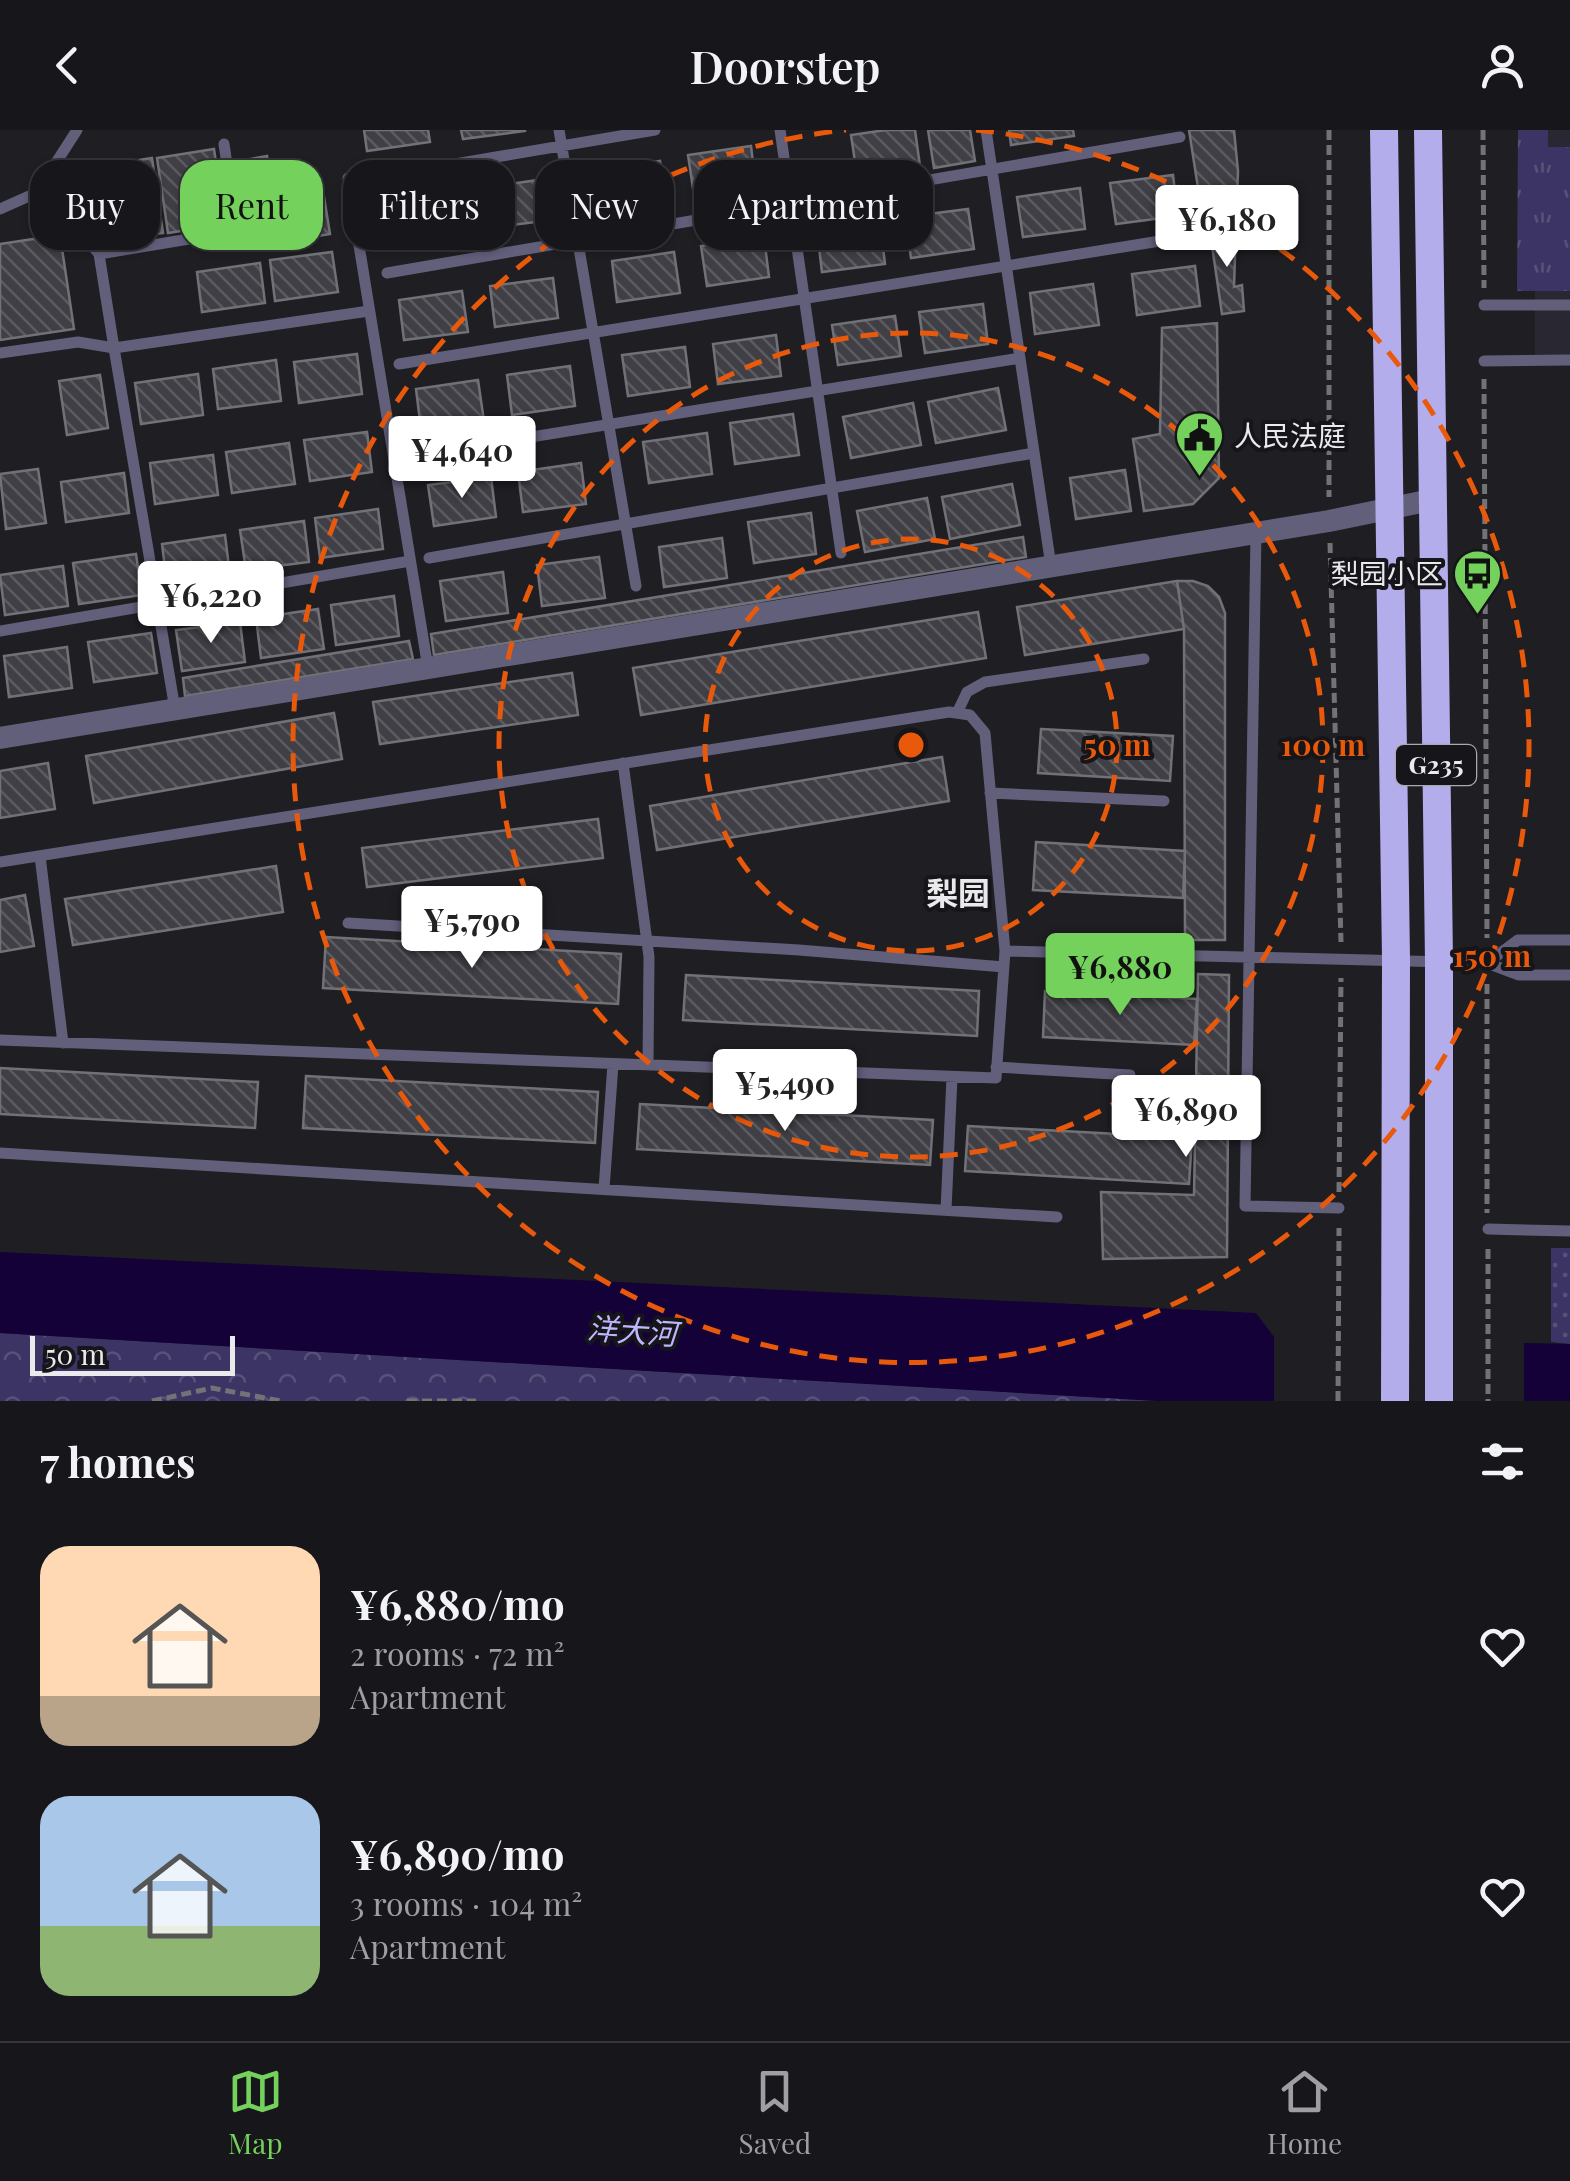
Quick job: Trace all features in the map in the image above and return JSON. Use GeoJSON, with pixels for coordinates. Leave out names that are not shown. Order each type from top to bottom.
{"type":"FeatureCollection","features":[{"type":"Feature","properties":{"kind":"highway","name":"G235"},"geometry":{"type":"LineString","coordinates":[[1384,130],[1396,959],[1395,1401]]}},
{"type":"Feature","properties":{"kind":"highway","name":"G235"},"geometry":{"type":"LineString","coordinates":[[1428,130],[1439,961],[1440,1401]]}},
{"type":"Feature","properties":{"kind":"street"},"geometry":{"type":"LineString","coordinates":[[0,738],[1431,500]]}},
{"type":"Feature","properties":{"kind":"lane"},"geometry":{"type":"LineString","coordinates":[[57,160],[77,130]]}},
{"type":"Feature","properties":{"kind":"lane"},"geometry":{"type":"LineString","coordinates":[[559,130],[564,160]]}},
{"type":"Feature","properties":{"kind":"lane"},"geometry":{"type":"LineString","coordinates":[[479,160],[654,130]]}},
{"type":"Feature","properties":{"kind":"lane"},"geometry":{"type":"LineString","coordinates":[[780,130],[784,160]]}},
{"type":"Feature","properties":{"kind":"lane"},"geometry":{"type":"LineString","coordinates":[[986,130],[1051,566]]}},
{"type":"Feature","properties":{"kind":"lane"},"geometry":{"type":"LineString","coordinates":[[933,180],[1180,137]]}},
{"type":"Feature","properties":{"kind":"lane"},"geometry":{"type":"LineString","coordinates":[[99,254],[237,231],[224,144]]}},
{"type":"Feature","properties":{"kind":"lane"},"geometry":{"type":"LineString","coordinates":[[0,209],[30,196]]}},
{"type":"Feature","properties":{"kind":"lane"},"geometry":{"type":"LineString","coordinates":[[399,364],[1191,236]]}},
{"type":"Feature","properties":{"kind":"lane"},"geometry":{"type":"LineString","coordinates":[[387,274],[535,248]]}},
{"type":"Feature","properties":{"kind":"lane"},"geometry":{"type":"LineString","coordinates":[[96,250],[175,709]]}},
{"type":"Feature","properties":{"kind":"lane"},"geometry":{"type":"LineString","coordinates":[[359,250],[428,668]]}},
{"type":"Feature","properties":{"kind":"lane"},"geometry":{"type":"LineString","coordinates":[[579,250],[636,586]]}},
{"type":"Feature","properties":{"kind":"lane"},"geometry":{"type":"LineString","coordinates":[[797,250],[841,553]]}},
{"type":"Feature","properties":{"kind":"lane"},"geometry":{"type":"LineString","coordinates":[[1484,305],[1570,305]]}},
{"type":"Feature","properties":{"kind":"lane"},"geometry":{"type":"LineString","coordinates":[[0,353],[78,342],[114,348],[369,311]]}},
{"type":"Feature","properties":{"kind":"lane"},"geometry":{"type":"LineString","coordinates":[[420,456],[1020,358]]}},
{"type":"Feature","properties":{"kind":"lane"},"geometry":{"type":"LineString","coordinates":[[1484,361],[1570,360]]}},
{"type":"Feature","properties":{"kind":"lane"},"geometry":{"type":"LineString","coordinates":[[429,558],[1034,453]]}},
{"type":"Feature","properties":{"kind":"lane"},"geometry":{"type":"LineString","coordinates":[[1256,532],[1245,1206],[1339,1208]]}},
{"type":"Feature","properties":{"kind":"lane"},"geometry":{"type":"LineString","coordinates":[[0,631],[410,561]]}},
{"type":"Feature","properties":{"kind":"lane"},"geometry":{"type":"LineString","coordinates":[[957,713],[967,692],[985,682],[1144,659]]}},
{"type":"Feature","properties":{"kind":"lane"},"geometry":{"type":"LineString","coordinates":[[0,862],[957,713],[970,715],[985,732],[1005,952],[996,1078],[0,1040]]}},
{"type":"Feature","properties":{"kind":"lane"},"geometry":{"type":"LineString","coordinates":[[623,763],[647,941],[648,1065]]}},
{"type":"Feature","properties":{"kind":"lane"},"geometry":{"type":"LineString","coordinates":[[990,793],[1164,801]]}},
{"type":"Feature","properties":{"kind":"lane"},"geometry":{"type":"LineString","coordinates":[[40,856],[63,1043]]}},
{"type":"Feature","properties":{"kind":"lane"},"geometry":{"type":"LineString","coordinates":[[348,923],[1004,967]]}},
{"type":"Feature","properties":{"kind":"lane"},"geometry":{"type":"LineString","coordinates":[[1487,962],[1518,940],[1570,940]]}},
{"type":"Feature","properties":{"kind":"lane"},"geometry":{"type":"LineString","coordinates":[[1005,952],[1487,962],[1519,975],[1570,975]]}},
{"type":"Feature","properties":{"kind":"lane"},"geometry":{"type":"LineString","coordinates":[[604,1189],[613,1064]]}},
{"type":"Feature","properties":{"kind":"lane"},"geometry":{"type":"LineString","coordinates":[[996,1067],[1130,1075]]}},
{"type":"Feature","properties":{"kind":"lane"},"geometry":{"type":"LineString","coordinates":[[946,1210],[952,1077]]}},
{"type":"Feature","properties":{"kind":"lane"},"geometry":{"type":"LineString","coordinates":[[0,1152],[1057,1217]]}},
{"type":"Feature","properties":{"kind":"lane"},"geometry":{"type":"LineString","coordinates":[[1488,1229],[1570,1231]]}},
{"type":"Feature","properties":{"kind":"path"},"geometry":{"type":"LineString","coordinates":[[1328,130],[1329,520],[1341,958],[1338,1401]]}},
{"type":"Feature","properties":{"kind":"path"},"geometry":{"type":"LineString","coordinates":[[1483,130],[1484,305]]}},
{"type":"Feature","properties":{"kind":"path"},"geometry":{"type":"LineString","coordinates":[[1484,361],[1488,1401]]}},
{"type":"Feature","properties":{"kind":"path"},"geometry":{"type":"LineString","coordinates":[[152,1401],[212,1388],[281,1401]]}},
{"type":"Feature","properties":{"kind":"path"},"geometry":{"type":"LineString","coordinates":[[190,1401],[191,1392]]}},
{"type":"Feature","properties":{"kind":"path"},"geometry":{"type":"LineString","coordinates":[[407,1401],[476,1401]]}},
{"type":"Feature","properties":{"kind":"shaded area"},"geometry":{"type":"Polygon","coordinates":[[[1535,130],[1570,130],[1570,358],[1535,359],[1535,130]]]}},
{"type":"Feature","properties":{"kind":"green space"},"geometry":{"type":"Polygon","coordinates":[[[1518,130],[1548,130],[1548,147],[1570,147],[1570,291],[1517,291],[1518,130]]]}},
{"type":"Feature","properties":{"kind":"green space"},"geometry":{"type":"Polygon","coordinates":[[[1551,1248],[1570,1248],[1570,1344],[1551,1342],[1551,1248]]]}},
{"type":"Feature","properties":{"kind":"green space"},"geometry":{"type":"Polygon","coordinates":[[[0,1333],[1158,1401],[0,1401],[0,1333]]]}},
{"type":"Feature","properties":{"kind":"water","name":"洋大河"},"geometry":{"type":"Polygon","coordinates":[[[0,1252],[1256,1313],[1274,1337],[1570,1344],[1570,1401],[1158,1401],[0,1333],[0,1252]]]}},
{"type":"Feature","properties":{"kind":"pier"},"geometry":{"type":"Polygon","coordinates":[[[1274,1337],[1524,1337],[1524,1401],[1274,1401],[1274,1337]]]}},
{"type":"Feature","properties":{"kind":"building"},"geometry":{"type":"Polygon","coordinates":[[[364,130],[428,130],[430,142],[367,151],[364,130]]]}},
{"type":"Feature","properties":{"kind":"building"},"geometry":{"type":"Polygon","coordinates":[[[461,130],[525,130],[525,131],[463,139],[461,130]]]}},
{"type":"Feature","properties":{"kind":"building"},"geometry":{"type":"Polygon","coordinates":[[[915,130],[919,160],[855,160],[851,135],[915,130]]]}},
{"type":"Feature","properties":{"kind":"building"},"geometry":{"type":"Polygon","coordinates":[[[928,130],[970,130],[975,161],[934,168],[928,130]]]}},
{"type":"Feature","properties":{"kind":"building"},"geometry":{"type":"Polygon","coordinates":[[[1009,130],[1073,130],[1074,136],[1011,145],[1009,130]]]}},
{"type":"Feature","properties":{"kind":"building"},"geometry":{"type":"Polygon","coordinates":[[[1189,130],[1234,130],[1238,171],[1236,227],[1205,233],[1189,130]]]}},
{"type":"Feature","properties":{"kind":"building"},"geometry":{"type":"Polygon","coordinates":[[[751,146],[753,160],[694,160],[694,195],[688,155],[751,146]]]}},
{"type":"Feature","properties":{"kind":"building"},"geometry":{"type":"Polygon","coordinates":[[[214,149],[216,160],[180,160],[180,231],[168,233],[157,158],[214,149]]]}},
{"type":"Feature","properties":{"kind":"building"},"geometry":{"type":"Polygon","coordinates":[[[1173,175],[1178,216],[1116,224],[1110,183],[1173,175]]]}},
{"type":"Feature","properties":{"kind":"building"},"geometry":{"type":"Polygon","coordinates":[[[535,180],[535,222],[515,225],[515,183],[535,180]]]}},
{"type":"Feature","properties":{"kind":"building"},"geometry":{"type":"Polygon","coordinates":[[[1080,188],[1085,229],[1023,237],[1017,197],[1080,188]]]}},
{"type":"Feature","properties":{"kind":"building"},"geometry":{"type":"Polygon","coordinates":[[[323,190],[330,234],[323,235],[323,190]]]}},
{"type":"Feature","properties":{"kind":"building"},"geometry":{"type":"Polygon","coordinates":[[[968,209],[974,249],[911,258],[910,250],[933,250],[933,213],[968,209]]]}},
{"type":"Feature","properties":{"kind":"building"},"geometry":{"type":"Polygon","coordinates":[[[1236,227],[1234,287],[1242,285],[1244,311],[1222,314],[1210,232],[1236,227]]]}},
{"type":"Feature","properties":{"kind":"building"},"geometry":{"type":"Polygon","coordinates":[[[30,240],[30,250],[62,250],[74,329],[0,340],[0,244],[30,240]]]}},
{"type":"Feature","properties":{"kind":"building"},"geometry":{"type":"Polygon","coordinates":[[[702,250],[766,250],[769,277],[707,286],[702,250]]]}},
{"type":"Feature","properties":{"kind":"building"},"geometry":{"type":"Polygon","coordinates":[[[819,250],[883,250],[885,264],[822,272],[819,250]]]}},
{"type":"Feature","properties":{"kind":"building"},"geometry":{"type":"Polygon","coordinates":[[[332,252],[338,292],[275,301],[270,260],[332,252]]]}},
{"type":"Feature","properties":{"kind":"building"},"geometry":{"type":"Polygon","coordinates":[[[674,252],[680,293],[617,302],[612,261],[674,252]]]}},
{"type":"Feature","properties":{"kind":"building"},"geometry":{"type":"Polygon","coordinates":[[[260,263],[265,303],[202,312],[197,272],[260,263]]]}},
{"type":"Feature","properties":{"kind":"building"},"geometry":{"type":"Polygon","coordinates":[[[1195,266],[1200,306],[1137,315],[1132,274],[1195,266]]]}},
{"type":"Feature","properties":{"kind":"building"},"geometry":{"type":"Polygon","coordinates":[[[553,278],[558,318],[495,327],[490,286],[553,278]]]}},
{"type":"Feature","properties":{"kind":"building"},"geometry":{"type":"Polygon","coordinates":[[[1093,284],[1099,325],[1035,334],[1030,293],[1093,284]]]}},
{"type":"Feature","properties":{"kind":"building"},"geometry":{"type":"Polygon","coordinates":[[[462,291],[468,332],[404,340],[399,300],[462,291]]]}},
{"type":"Feature","properties":{"kind":"building"},"geometry":{"type":"Polygon","coordinates":[[[983,304],[988,344],[925,353],[919,312],[983,304]]]}},
{"type":"Feature","properties":{"kind":"building"},"geometry":{"type":"Polygon","coordinates":[[[895,316],[901,356],[838,365],[832,325],[895,316]]]}},
{"type":"Feature","properties":{"kind":"building"},"geometry":{"type":"Polygon","coordinates":[[[1217,323],[1219,478],[1193,504],[1144,511],[1133,439],[1160,434],[1162,328],[1217,323]]]}},
{"type":"Feature","properties":{"kind":"building"},"geometry":{"type":"Polygon","coordinates":[[[776,335],[781,376],[718,384],[713,344],[776,335]]]}},
{"type":"Feature","properties":{"kind":"building"},"geometry":{"type":"Polygon","coordinates":[[[685,347],[690,387],[628,396],[622,355],[685,347]]]}},
{"type":"Feature","properties":{"kind":"building"},"geometry":{"type":"Polygon","coordinates":[[[357,354],[362,394],[299,403],[294,362],[357,354]]]}},
{"type":"Feature","properties":{"kind":"building"},"geometry":{"type":"Polygon","coordinates":[[[276,360],[281,401],[218,409],[213,369],[276,360]]]}},
{"type":"Feature","properties":{"kind":"building"},"geometry":{"type":"Polygon","coordinates":[[[570,366],[575,406],[512,415],[507,375],[570,366]]]}},
{"type":"Feature","properties":{"kind":"building"},"geometry":{"type":"Polygon","coordinates":[[[198,374],[203,415],[141,424],[135,383],[198,374]]]}},
{"type":"Feature","properties":{"kind":"building"},"geometry":{"type":"Polygon","coordinates":[[[100,375],[108,428],[67,435],[59,381],[100,375]]]}},
{"type":"Feature","properties":{"kind":"building"},"geometry":{"type":"Polygon","coordinates":[[[478,380],[484,421],[421,429],[416,389],[478,380]]]}},
{"type":"Feature","properties":{"kind":"building"},"geometry":{"type":"Polygon","coordinates":[[[998,388],[1006,430],[936,443],[928,402],[998,388]]]}},
{"type":"Feature","properties":{"kind":"building"},"geometry":{"type":"Polygon","coordinates":[[[913,403],[921,445],[851,458],[843,417],[913,403]]]}},
{"type":"Feature","properties":{"kind":"building"},"geometry":{"type":"Polygon","coordinates":[[[793,414],[799,455],[735,464],[730,423],[793,414]]]}},
{"type":"Feature","properties":{"kind":"building"},"geometry":{"type":"Polygon","coordinates":[[[367,432],[372,472],[310,481],[304,440],[367,432]]]}},
{"type":"Feature","properties":{"kind":"building"},"geometry":{"type":"Polygon","coordinates":[[[707,433],[712,474],[649,483],[643,442],[707,433]]]}},
{"type":"Feature","properties":{"kind":"building"},"geometry":{"type":"Polygon","coordinates":[[[289,443],[295,484],[232,493],[226,452],[289,443]]]}},
{"type":"Feature","properties":{"kind":"building"},"geometry":{"type":"Polygon","coordinates":[[[213,455],[218,495],[155,504],[150,463],[213,455]]]}},
{"type":"Feature","properties":{"kind":"building"},"geometry":{"type":"Polygon","coordinates":[[[581,463],[586,504],[523,512],[518,472],[581,463]]]}},
{"type":"Feature","properties":{"kind":"building"},"geometry":{"type":"Polygon","coordinates":[[[38,469],[46,523],[6,529],[0,474],[38,469]]]}},
{"type":"Feature","properties":{"kind":"building"},"geometry":{"type":"Polygon","coordinates":[[[1125,470],[1131,511],[1076,519],[1070,478],[1125,470]]]}},
{"type":"Feature","properties":{"kind":"building"},"geometry":{"type":"Polygon","coordinates":[[[124,473],[129,513],[66,522],[61,482],[124,473]]]}},
{"type":"Feature","properties":{"kind":"building"},"geometry":{"type":"Polygon","coordinates":[[[491,477],[496,517],[434,526],[428,485],[491,477]]]}},
{"type":"Feature","properties":{"kind":"building"},"geometry":{"type":"Polygon","coordinates":[[[1012,484],[1020,525],[950,539],[942,497],[1012,484]]]}},
{"type":"Feature","properties":{"kind":"building"},"geometry":{"type":"Polygon","coordinates":[[[927,498],[935,539],[865,552],[857,511],[927,498]]]}},
{"type":"Feature","properties":{"kind":"building"},"geometry":{"type":"Polygon","coordinates":[[[378,509],[383,549],[320,558],[315,518],[378,509]]]}},
{"type":"Feature","properties":{"kind":"building"},"geometry":{"type":"Polygon","coordinates":[[[811,513],[816,554],[754,563],[748,522],[811,513]]]}},
{"type":"Feature","properties":{"kind":"building"},"geometry":{"type":"Polygon","coordinates":[[[304,521],[309,562],[246,570],[240,530],[304,521]]]}},
{"type":"Feature","properties":{"kind":"building"},"geometry":{"type":"Polygon","coordinates":[[[225,535],[230,575],[167,584],[162,544],[225,535]]]}},
{"type":"Feature","properties":{"kind":"building"},"geometry":{"type":"Polygon","coordinates":[[[1023,537],[1026,557],[434,655],[431,634],[1023,537]]]}},
{"type":"Feature","properties":{"kind":"building"},"geometry":{"type":"Polygon","coordinates":[[[722,538],[727,578],[664,587],[659,547],[722,538]]]}},
{"type":"Feature","properties":{"kind":"building"},"geometry":{"type":"Polygon","coordinates":[[[136,554],[142,595],[79,604],[73,563],[136,554]]]}},
{"type":"Feature","properties":{"kind":"building"},"geometry":{"type":"Polygon","coordinates":[[[599,557],[605,598],[542,606],[537,565],[599,557]]]}},
{"type":"Feature","properties":{"kind":"building"},"geometry":{"type":"Polygon","coordinates":[[[63,566],[68,606],[5,615],[0,575],[63,566]]]}},
{"type":"Feature","properties":{"kind":"building"},"geometry":{"type":"Polygon","coordinates":[[[503,572],[508,613],[446,621],[440,581],[503,572]]]}},
{"type":"Feature","properties":{"kind":"building"},"geometry":{"type":"Polygon","coordinates":[[[1177,581],[1184,629],[1025,655],[1017,607],[1177,581]]]}},
{"type":"Feature","properties":{"kind":"building"},"geometry":{"type":"Polygon","coordinates":[[[1177,581],[1208,586],[1219,597],[1225,613],[1225,940],[1185,940],[1184,629],[1177,581]]]}},
{"type":"Feature","properties":{"kind":"building"},"geometry":{"type":"Polygon","coordinates":[[[394,596],[399,636],[336,645],[331,605],[394,596]]]}},
{"type":"Feature","properties":{"kind":"building"},"geometry":{"type":"Polygon","coordinates":[[[318,609],[324,649],[261,658],[256,618],[318,609]]]}},
{"type":"Feature","properties":{"kind":"building"},"geometry":{"type":"Polygon","coordinates":[[[978,612],[986,658],[641,715],[633,668],[978,612]]]}},
{"type":"Feature","properties":{"kind":"building"},"geometry":{"type":"Polygon","coordinates":[[[240,622],[245,662],[182,671],[176,630],[240,622]]]}},
{"type":"Feature","properties":{"kind":"building"},"geometry":{"type":"Polygon","coordinates":[[[151,633],[157,673],[94,682],[88,642],[151,633]]]}},
{"type":"Feature","properties":{"kind":"building"},"geometry":{"type":"Polygon","coordinates":[[[409,641],[413,659],[185,696],[183,678],[409,641]]]}},
{"type":"Feature","properties":{"kind":"building"},"geometry":{"type":"Polygon","coordinates":[[[67,647],[72,688],[9,697],[4,656],[67,647]]]}},
{"type":"Feature","properties":{"kind":"building"},"geometry":{"type":"Polygon","coordinates":[[[572,673],[578,715],[380,744],[373,702],[572,673]]]}},
{"type":"Feature","properties":{"kind":"building"},"geometry":{"type":"Polygon","coordinates":[[[334,713],[342,759],[94,803],[86,756],[334,713]]]}},
{"type":"Feature","properties":{"kind":"building"},"geometry":{"type":"Polygon","coordinates":[[[1041,729],[1173,736],[1170,781],[1038,773],[1041,729]]]}},
{"type":"Feature","properties":{"kind":"building"},"geometry":{"type":"Polygon","coordinates":[[[942,757],[949,801],[657,850],[650,806],[942,757]]]}},
{"type":"Feature","properties":{"kind":"building"},"geometry":{"type":"Polygon","coordinates":[[[48,763],[55,809],[0,818],[0,771],[48,763]]]}},
{"type":"Feature","properties":{"kind":"building"},"geometry":{"type":"Polygon","coordinates":[[[598,819],[603,858],[367,887],[362,848],[598,819]]]}},
{"type":"Feature","properties":{"kind":"building"},"geometry":{"type":"Polygon","coordinates":[[[1036,842],[1185,851],[1183,898],[1033,890],[1036,842]]]}},
{"type":"Feature","properties":{"kind":"building"},"geometry":{"type":"Polygon","coordinates":[[[276,866],[283,912],[73,945],[65,899],[276,866]]]}},
{"type":"Feature","properties":{"kind":"building"},"geometry":{"type":"Polygon","coordinates":[[[25,895],[34,946],[0,952],[0,900],[25,895]]]}},
{"type":"Feature","properties":{"kind":"building"},"geometry":{"type":"Polygon","coordinates":[[[326,937],[621,954],[618,1004],[323,988],[326,937]]]}},
{"type":"Feature","properties":{"kind":"building"},"geometry":{"type":"Polygon","coordinates":[[[1198,974],[1229,975],[1227,1257],[1103,1259],[1101,1192],[1194,1195],[1198,974]]]}},
{"type":"Feature","properties":{"kind":"building"},"geometry":{"type":"Polygon","coordinates":[[[686,975],[979,991],[977,1036],[683,1020],[686,975]]]}},
{"type":"Feature","properties":{"kind":"building"},"geometry":{"type":"Polygon","coordinates":[[[1045,991],[1197,999],[1194,1045],[1043,1037],[1045,991]]]}},
{"type":"Feature","properties":{"kind":"building"},"geometry":{"type":"Polygon","coordinates":[[[0,1068],[258,1082],[255,1128],[0,1114],[0,1068]]]}},
{"type":"Feature","properties":{"kind":"building"},"geometry":{"type":"Polygon","coordinates":[[[306,1076],[598,1092],[595,1143],[303,1128],[306,1076]]]}},
{"type":"Feature","properties":{"kind":"building"},"geometry":{"type":"Polygon","coordinates":[[[640,1104],[933,1120],[930,1165],[637,1149],[640,1104]]]}},
{"type":"Feature","properties":{"kind":"building"},"geometry":{"type":"Polygon","coordinates":[[[968,1126],[1192,1138],[1189,1184],[965,1171],[968,1126]]]}},
{"type":"Feature","properties":{"kind":"place","name":"人民法庭"},"geometry":{"type":"Point","coordinates":[1199,478]}},
{"type":"Feature","properties":{"kind":"place","name":"梨园小区"},"geometry":{"type":"Point","coordinates":[1478,616]}},
{"type":"Feature","properties":{"kind":"district","name":"梨园"},"geometry":{"type":"Point","coordinates":[958,894]}}]}
